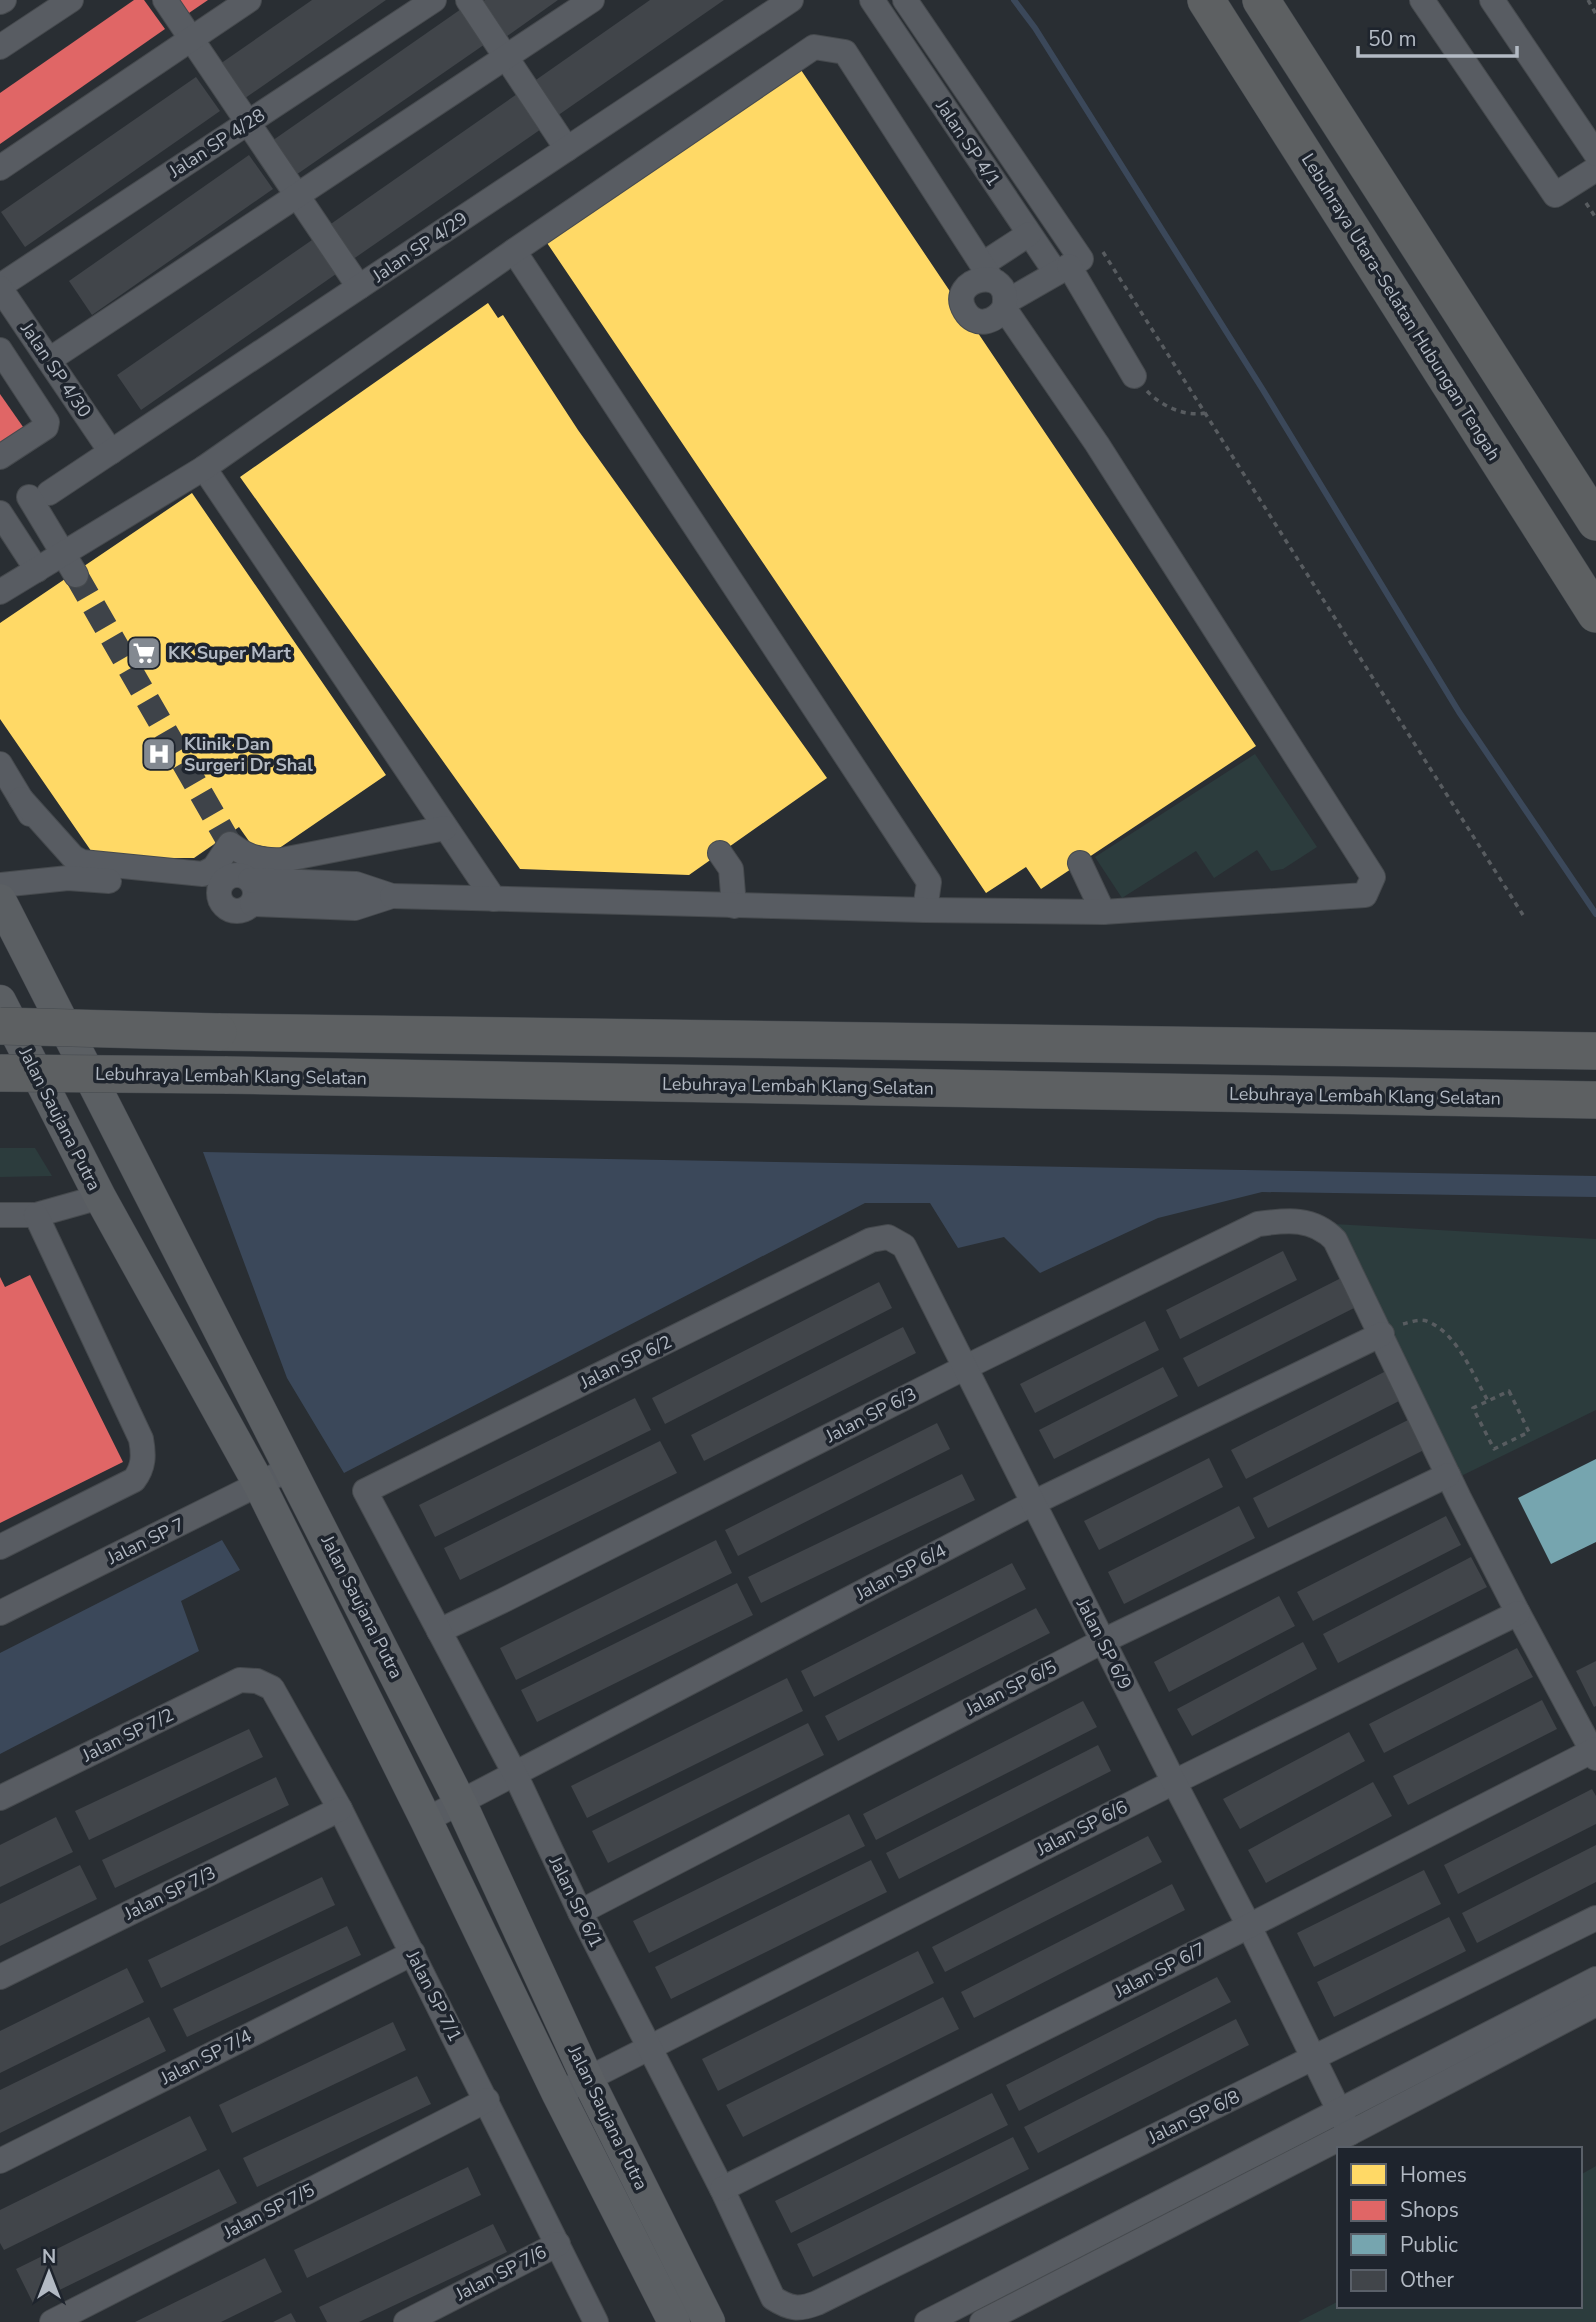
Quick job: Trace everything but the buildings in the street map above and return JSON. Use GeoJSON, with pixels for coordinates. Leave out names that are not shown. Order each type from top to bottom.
{"type":"FeatureCollection","features":[{"type":"Feature","properties":{"kind":"highway","name":"Lebuhraya Utara–Selatan Hubungan Tengah"},"geometry":{"type":"LineString","coordinates":[[1206,0],[1596,614]]}},
{"type":"Feature","properties":{"kind":"highway"},"geometry":{"type":"LineString","coordinates":[[1261,0],[1596,522]]}},
{"type":"Feature","properties":{"kind":"highway"},"geometry":{"type":"LineString","coordinates":[[0,1026],[218,1032],[1596,1051]]}},
{"type":"Feature","properties":{"kind":"highway","name":"Lebuhraya Lembah Klang Selatan"},"geometry":{"type":"LineString","coordinates":[[0,1073],[1596,1100]]}},
{"type":"Feature","properties":{"kind":"main road","name":"Jalan Saujana Putra"},"geometry":{"type":"LineString","coordinates":[[0,900],[461,1804],[588,2080],[709,2322]]}},
{"type":"Feature","properties":{"kind":"main road","name":"Jalan Saujana Putra"},"geometry":{"type":"LineString","coordinates":[[0,1001],[100,1197],[259,1485],[426,1820],[558,2094],[674,2322]]}},
{"type":"Feature","properties":{"kind":"street"},"geometry":{"type":"LineString","coordinates":[[0,47],[71,0]]}},
{"type":"Feature","properties":{"kind":"street"},"geometry":{"type":"LineString","coordinates":[[165,0],[359,287]]}},
{"type":"Feature","properties":{"kind":"street"},"geometry":{"type":"LineString","coordinates":[[0,168],[249,0]]}},
{"type":"Feature","properties":{"kind":"street","name":"Jalan SP 4/28"},"geometry":{"type":"LineString","coordinates":[[0,287],[434,0]]}},
{"type":"Feature","properties":{"kind":"street"},"geometry":{"type":"LineString","coordinates":[[468,0],[567,149]]}},
{"type":"Feature","properties":{"kind":"street"},"geometry":{"type":"LineString","coordinates":[[49,360],[592,0]]}},
{"type":"Feature","properties":{"kind":"street","name":"Jalan SP 4/29"},"geometry":{"type":"LineString","coordinates":[[2,521],[111,452],[791,0]]}},
{"type":"Feature","properties":{"kind":"street","name":"Jalan SP 4/1"},"geometry":{"type":"LineString","coordinates":[[872,0],[1029,234],[1062,270],[1134,376]]}},
{"type":"Feature","properties":{"kind":"street","name":"Jalan SP 4/1"},"geometry":{"type":"LineString","coordinates":[[905,0],[1081,259],[1062,270]]}},
{"type":"Feature","properties":{"kind":"street"},"geometry":{"type":"LineString","coordinates":[[1423,0],[1555,195],[1596,169]]}},
{"type":"Feature","properties":{"kind":"street"},"geometry":{"type":"LineString","coordinates":[[1492,0],[1596,154]]}},
{"type":"Feature","properties":{"kind":"street"},"geometry":{"type":"LineString","coordinates":[[0,592],[204,468],[514,251],[814,47],[845,52],[988,272],[1002,289],[1005,305],[1097,444],[1373,877],[1365,895],[1103,912],[392,897],[356,884],[251,892],[240,875],[229,876],[218,890],[68,878],[0,885]]}},
{"type":"Feature","properties":{"kind":"street"},"geometry":{"type":"LineString","coordinates":[[1029,234],[988,272],[967,286],[963,292],[962,306],[970,317],[982,322],[995,319],[1005,305],[1062,270]]}},
{"type":"Feature","properties":{"kind":"street"},"geometry":{"type":"LineString","coordinates":[[514,251],[929,882],[925,910]]}},
{"type":"Feature","properties":{"kind":"street","name":"Jalan SP 4/30"},"geometry":{"type":"LineString","coordinates":[[0,287],[111,452]]}},
{"type":"Feature","properties":{"kind":"street"},"geometry":{"type":"LineString","coordinates":[[0,350],[47,422],[46,427],[0,457]]}},
{"type":"Feature","properties":{"kind":"street"},"geometry":{"type":"LineString","coordinates":[[204,468],[494,899]]}},
{"type":"Feature","properties":{"kind":"street"},"geometry":{"type":"LineString","coordinates":[[29,574],[66,568],[76,575],[38,500]]}},
{"type":"Feature","properties":{"kind":"street"},"geometry":{"type":"LineString","coordinates":[[2,521],[29,574]]}},
{"type":"Feature","properties":{"kind":"street"},"geometry":{"type":"LineString","coordinates":[[0,764],[68,878]]}},
{"type":"Feature","properties":{"kind":"street"},"geometry":{"type":"LineString","coordinates":[[21,799],[73,857],[82,862],[203,874],[215,868],[230,844],[243,854],[261,861],[282,860],[446,828]]}},
{"type":"Feature","properties":{"kind":"street"},"geometry":{"type":"LineString","coordinates":[[720,853],[731,869],[734,906]]}},
{"type":"Feature","properties":{"kind":"street"},"geometry":{"type":"LineString","coordinates":[[1080,863],[1103,912]]}},
{"type":"Feature","properties":{"kind":"street"},"geometry":{"type":"LineString","coordinates":[[0,1214],[36,1215],[100,1197]]}},
{"type":"Feature","properties":{"kind":"street"},"geometry":{"type":"LineString","coordinates":[[0,1547],[134,1480],[141,1471],[144,1454],[141,1439],[36,1215]]}},
{"type":"Feature","properties":{"kind":"street","name":"Jalan SP 6/3"},"geometry":{"type":"LineString","coordinates":[[439,1631],[965,1367],[1258,1224],[1285,1220],[1309,1222],[1325,1229],[1335,1240],[1382,1334]]}},
{"type":"Feature","properties":{"kind":"street","name":"Jalan SP 6/9"},"geometry":{"type":"LineString","coordinates":[[888,1237],[904,1246],[1249,1926],[1350,2133]]}},
{"type":"Feature","properties":{"kind":"street","name":"Jalan SP 6/2"},"geometry":{"type":"LineString","coordinates":[[365,1491],[871,1240],[888,1237]]}},
{"type":"Feature","properties":{"kind":"street"},"geometry":{"type":"LineString","coordinates":[[1382,1334],[1448,1475],[1518,1613],[1595,1753]]}},
{"type":"Feature","properties":{"kind":"street","name":"Jalan SP 6/4"},"geometry":{"type":"LineString","coordinates":[[426,1820],[1034,1503],[1382,1334]]}},
{"type":"Feature","properties":{"kind":"street","name":"Jalan SP 7"},"geometry":{"type":"LineString","coordinates":[[0,1613],[291,1468]]}},
{"type":"Feature","properties":{"kind":"street","name":"Jalan SP 6/5"},"geometry":{"type":"LineString","coordinates":[[580,1912],[1103,1641],[1448,1475]]}},
{"type":"Feature","properties":{"kind":"street","name":"Jalan SP 6/1"},"geometry":{"type":"LineString","coordinates":[[365,1491],[515,1774],[580,1912],[722,2189],[773,2298],[790,2308]]}},
{"type":"Feature","properties":{"kind":"street","name":"Jalan SP 6/6"},"geometry":{"type":"LineString","coordinates":[[558,2094],[1174,1782],[1518,1613]]}},
{"type":"Feature","properties":{"kind":"street","name":"Jalan SP 7/2"},"geometry":{"type":"LineString","coordinates":[[0,1798],[240,1680],[257,1681]]}},
{"type":"Feature","properties":{"kind":"street","name":"Jalan SP 7/1"},"geometry":{"type":"LineString","coordinates":[[257,1681],[272,1688],[340,1809],[596,2322]]}},
{"type":"Feature","properties":{"kind":"street","name":"Jalan SP 6/7"},"geometry":{"type":"LineString","coordinates":[[722,2189],[1595,1753]]}},
{"type":"Feature","properties":{"kind":"street","name":"Jalan SP 7/3"},"geometry":{"type":"LineString","coordinates":[[0,1978],[340,1809]]}},
{"type":"Feature","properties":{"kind":"street","name":"Jalan SP 6/8"},"geometry":{"type":"LineString","coordinates":[[790,2308],[801,2309],[817,2303],[1596,1918]]}},
{"type":"Feature","properties":{"kind":"street","name":"Jalan SP 7/4"},"geometry":{"type":"LineString","coordinates":[[0,2161],[413,1953]]}},
{"type":"Feature","properties":{"kind":"street"},"geometry":{"type":"LineString","coordinates":[[927,2322],[1596,1979]]}},
{"type":"Feature","properties":{"kind":"street"},"geometry":{"type":"LineString","coordinates":[[982,2322],[1596,2004]]}},
{"type":"Feature","properties":{"kind":"street","name":"Jalan SP 7/5"},"geometry":{"type":"LineString","coordinates":[[52,2322],[486,2100]]}},
{"type":"Feature","properties":{"kind":"street","name":"Jalan SP 7/6"},"geometry":{"type":"LineString","coordinates":[[406,2322],[558,2244]]}},
{"type":"Feature","properties":{"kind":"path"},"geometry":{"type":"LineString","coordinates":[[1588,0],[1596,15]]}},
{"type":"Feature","properties":{"kind":"path"},"geometry":{"type":"LineString","coordinates":[[1103,251],[1523,915]]}},
{"type":"Feature","properties":{"kind":"path"},"geometry":{"type":"LineString","coordinates":[[1134,376],[1153,397],[1177,411],[1194,415],[1205,413]]}},
{"type":"Feature","properties":{"kind":"path"},"geometry":{"type":"LineString","coordinates":[[1382,1334],[1401,1325],[1418,1321],[1429,1322],[1452,1340],[1488,1401]]}},
{"type":"Feature","properties":{"kind":"path"},"geometry":{"type":"LineString","coordinates":[[1509,1391],[1529,1432],[1494,1449],[1473,1408],[1488,1401],[1509,1391]]}},
{"type":"Feature","properties":{"kind":"shaded area"},"geometry":{"type":"Polygon","coordinates":[[[1255,754],[1317,847],[1283,869],[1271,871],[1257,850],[1214,878],[1196,851],[1122,898],[1095,857],[1255,754]]]}},
{"type":"Feature","properties":{"kind":"shaded area"},"geometry":{"type":"Polygon","coordinates":[[[0,1148],[35,1148],[52,1176],[0,1177],[0,1148]]]}},
{"type":"Feature","properties":{"kind":"shaded area"},"geometry":{"type":"Polygon","coordinates":[[[1334,1224],[1596,1239],[1596,1410],[1459,1477],[1334,1224]]]}},
{"type":"Feature","properties":{"kind":"shaded area"},"geometry":{"type":"Polygon","coordinates":[[[1596,2166],[1596,2322],[1298,2322],[1337,2302],[1337,2308],[1582,2308],[1582,2174],[1596,2166]]]}},
{"type":"Feature","properties":{"kind":"water"},"geometry":{"type":"Polygon","coordinates":[[[203,1152],[1596,1176],[1596,1197],[1262,1192],[1158,1218],[1040,1273],[1004,1237],[958,1248],[930,1203],[865,1203],[344,1473],[287,1378],[203,1152]]]}},
{"type":"Feature","properties":{"kind":"water"},"geometry":{"type":"Polygon","coordinates":[[[222,1540],[240,1570],[181,1601],[199,1651],[0,1754],[0,1653],[222,1540]]]}},
{"type":"Feature","properties":{"kind":"waterway"},"geometry":{"type":"LineString","coordinates":[[1014,0],[1035,28],[1263,390],[1459,712],[1596,914]]}},
{"type":"Feature","properties":{"kind":"tunnel"},"geometry":{"type":"LineString","coordinates":[[76,575],[230,844]]}},
{"type":"Feature","properties":{"kind":"place","name":"KK Super Mart"},"geometry":{"type":"Point","coordinates":[144,653]}},
{"type":"Feature","properties":{"kind":"place","name":"Klinik Dan Surgeri Dr Shal"},"geometry":{"type":"Point","coordinates":[159,754]}}]}
